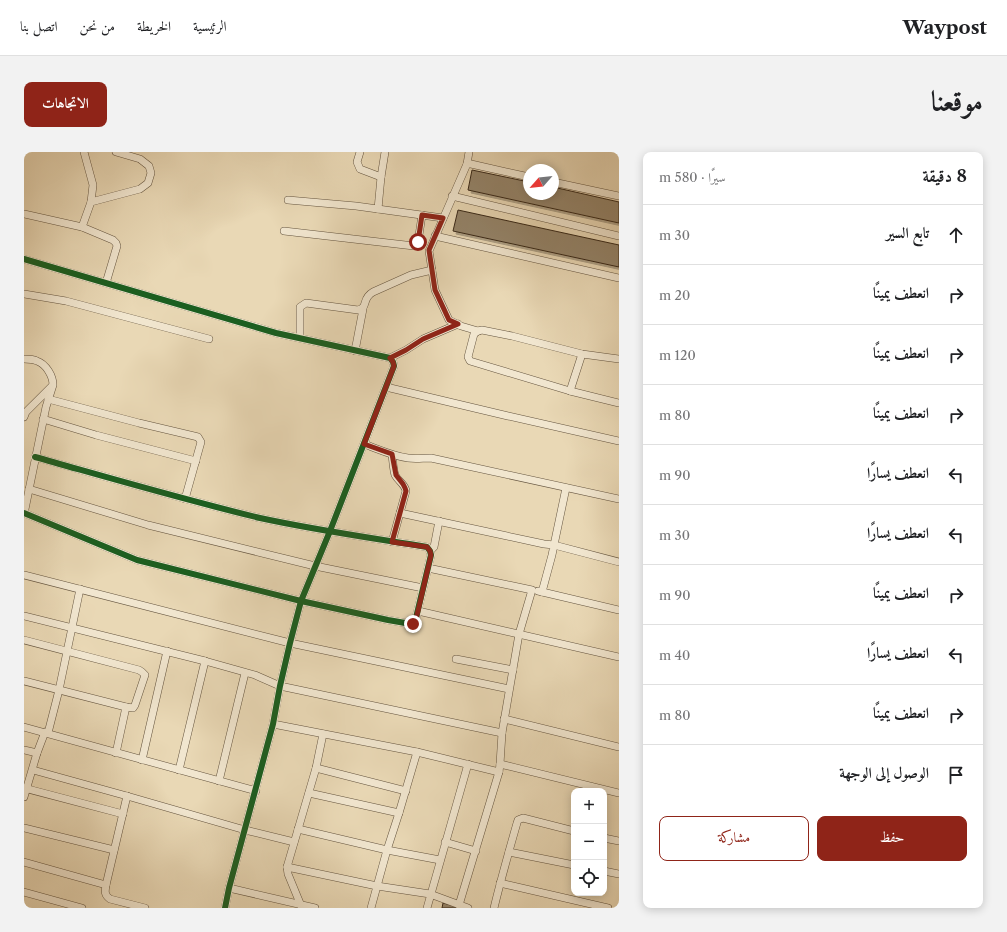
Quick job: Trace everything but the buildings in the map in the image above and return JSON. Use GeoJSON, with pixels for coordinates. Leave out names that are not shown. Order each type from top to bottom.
{"type":"FeatureCollection","features":[{"type":"Feature","properties":{"kind":"street"},"geometry":{"type":"LineString","coordinates":[[82,227],[90,202],[93,185],[84,152]]}},
{"type":"Feature","properties":{"kind":"street"},"geometry":{"type":"LineString","coordinates":[[90,202],[140,189],[148,183],[151,173],[149,166],[140,159],[116,152]]}},
{"type":"Feature","properties":{"kind":"street"},"geometry":{"type":"LineString","coordinates":[[360,152],[357,162],[360,169],[381,177]]}},
{"type":"Feature","properties":{"kind":"street"},"geometry":{"type":"LineString","coordinates":[[378,209],[385,152]]}},
{"type":"Feature","properties":{"kind":"street"},"geometry":{"type":"LineString","coordinates":[[469,152],[467,164],[429,250],[435,290],[449,320],[478,331],[482,330],[512,336],[582,354],[619,359]]}},
{"type":"Feature","properties":{"kind":"street"},"geometry":{"type":"LineString","coordinates":[[467,164],[523,176]]}},
{"type":"Feature","properties":{"kind":"street"},"geometry":{"type":"LineString","coordinates":[[559,183],[619,196]]}},
{"type":"Feature","properties":{"kind":"street"},"geometry":{"type":"LineString","coordinates":[[452,196],[619,236]]}},
{"type":"Feature","properties":{"kind":"street"},"geometry":{"type":"LineString","coordinates":[[288,200],[356,206],[443,218]]}},
{"type":"Feature","properties":{"kind":"street"},"geometry":{"type":"LineString","coordinates":[[24,214],[82,227],[113,240],[117,246],[106,283]]}},
{"type":"Feature","properties":{"kind":"street"},"geometry":{"type":"LineString","coordinates":[[284,231],[414,246],[418,242],[422,215]]}},
{"type":"Feature","properties":{"kind":"street"},"geometry":{"type":"LineString","coordinates":[[435,236],[619,278]]}},
{"type":"Feature","properties":{"kind":"street"},"geometry":{"type":"LineString","coordinates":[[24,259],[276,333],[390,358],[423,339],[458,324]]}},
{"type":"Feature","properties":{"kind":"street"},"geometry":{"type":"LineString","coordinates":[[356,351],[362,308],[365,305],[368,295],[410,275],[432,270]]}},
{"type":"Feature","properties":{"kind":"street"},"geometry":{"type":"LineString","coordinates":[[24,294],[66,301],[209,339]]}},
{"type":"Feature","properties":{"kind":"street"},"geometry":{"type":"LineString","coordinates":[[300,338],[300,308],[306,303],[358,310],[362,308]]}},
{"type":"Feature","properties":{"kind":"street"},"geometry":{"type":"LineString","coordinates":[[478,331],[474,334],[468,357],[470,361],[570,391],[619,403]]}},
{"type":"Feature","properties":{"kind":"street"},"geometry":{"type":"LineString","coordinates":[[570,391],[582,354]]}},
{"type":"Feature","properties":{"kind":"street"},"geometry":{"type":"LineString","coordinates":[[225,908],[244,830],[256,791],[273,724],[280,686],[301,601],[330,531],[394,366],[390,358]]}},
{"type":"Feature","properties":{"kind":"street"},"geometry":{"type":"LineString","coordinates":[[24,359],[32,359],[42,364],[51,375],[53,381],[43,420],[28,489],[24,513],[137,560],[301,601],[388,620],[411,624],[415,622],[431,555],[427,547],[261,518],[35,457]]}},
{"type":"Feature","properties":{"kind":"street"},"geometry":{"type":"LineString","coordinates":[[24,417],[26,412],[53,385]]}},
{"type":"Feature","properties":{"kind":"street"},"geometry":{"type":"LineString","coordinates":[[386,387],[619,441]]}},
{"type":"Feature","properties":{"kind":"street"},"geometry":{"type":"LineString","coordinates":[[48,399],[198,437],[201,442],[185,498]]}},
{"type":"Feature","properties":{"kind":"street"},"geometry":{"type":"LineString","coordinates":[[43,420],[196,461]]}},
{"type":"Feature","properties":{"kind":"street"},"geometry":{"type":"LineString","coordinates":[[364,444],[392,454],[409,458],[430,458],[619,499]]}},
{"type":"Feature","properties":{"kind":"street"},"geometry":{"type":"LineString","coordinates":[[392,454],[396,475],[406,491],[392,542]]}},
{"type":"Feature","properties":{"kind":"street"},"geometry":{"type":"LineString","coordinates":[[542,592],[552,555],[566,488]]}},
{"type":"Feature","properties":{"kind":"street"},"geometry":{"type":"LineString","coordinates":[[28,489],[148,525],[315,566],[423,588]]}},
{"type":"Feature","properties":{"kind":"street"},"geometry":{"type":"LineString","coordinates":[[400,513],[554,545],[619,562]]}},
{"type":"Feature","properties":{"kind":"street"},"geometry":{"type":"LineString","coordinates":[[430,551],[434,547],[440,521]]}},
{"type":"Feature","properties":{"kind":"street"},"geometry":{"type":"LineString","coordinates":[[428,568],[619,610]]}},
{"type":"Feature","properties":{"kind":"street"},"geometry":{"type":"LineString","coordinates":[[24,575],[290,643],[509,689]]}},
{"type":"Feature","properties":{"kind":"street"},"geometry":{"type":"LineString","coordinates":[[24,797],[25,788],[46,733],[59,690],[80,589]]}},
{"type":"Feature","properties":{"kind":"street"},"geometry":{"type":"LineString","coordinates":[[459,905],[499,768],[504,719],[519,634],[532,590]]}},
{"type":"Feature","properties":{"kind":"street"},"geometry":{"type":"LineString","coordinates":[[418,611],[619,657]]}},
{"type":"Feature","properties":{"kind":"street"},"geometry":{"type":"LineString","coordinates":[[24,616],[204,661],[255,675],[280,686],[502,733]]}},
{"type":"Feature","properties":{"kind":"street"},"geometry":{"type":"LineString","coordinates":[[24,640],[139,670],[144,675],[133,708],[24,681]]}},
{"type":"Feature","properties":{"kind":"street"},"geometry":{"type":"LineString","coordinates":[[142,760],[167,652]]}},
{"type":"Feature","properties":{"kind":"street"},"geometry":{"type":"LineString","coordinates":[[456,659],[513,670]]}},
{"type":"Feature","properties":{"kind":"street"},"geometry":{"type":"LineString","coordinates":[[179,770],[204,661]]}},
{"type":"Feature","properties":{"kind":"street"},"geometry":{"type":"LineString","coordinates":[[219,781],[245,673]]}},
{"type":"Feature","properties":{"kind":"street"},"geometry":{"type":"LineString","coordinates":[[116,752],[126,707]]}},
{"type":"Feature","properties":{"kind":"street"},"geometry":{"type":"LineString","coordinates":[[504,719],[619,747]]}},
{"type":"Feature","properties":{"kind":"street"},"geometry":{"type":"LineString","coordinates":[[273,724],[619,793]]}},
{"type":"Feature","properties":{"kind":"street"},"geometry":{"type":"LineString","coordinates":[[24,727],[256,791]]}},
{"type":"Feature","properties":{"kind":"street"},"geometry":{"type":"LineString","coordinates":[[301,906],[288,874],[287,867],[316,768],[323,734]]}},
{"type":"Feature","properties":{"kind":"street"},"geometry":{"type":"LineString","coordinates":[[24,750],[37,754]]}},
{"type":"Feature","properties":{"kind":"street"},"geometry":{"type":"LineString","coordinates":[[371,908],[417,752]]}},
{"type":"Feature","properties":{"kind":"street"},"geometry":{"type":"LineString","coordinates":[[427,908],[468,764]]}},
{"type":"Feature","properties":{"kind":"street"},"geometry":{"type":"LineString","coordinates":[[316,768],[406,791]]}},
{"type":"Feature","properties":{"kind":"street"},"geometry":{"type":"LineString","coordinates":[[33,770],[244,830],[294,842]]}},
{"type":"Feature","properties":{"kind":"street"},"geometry":{"type":"LineString","coordinates":[[25,788],[123,814]]}},
{"type":"Feature","properties":{"kind":"street"},"geometry":{"type":"LineString","coordinates":[[309,793],[400,813]]}},
{"type":"Feature","properties":{"kind":"street"},"geometry":{"type":"LineString","coordinates":[[127,796],[105,894],[110,899],[145,908]]}},
{"type":"Feature","properties":{"kind":"street"},"geometry":{"type":"LineString","coordinates":[[494,908],[517,823],[520,818],[571,830]]}},
{"type":"Feature","properties":{"kind":"street"},"geometry":{"type":"LineString","coordinates":[[24,828],[114,850]]}},
{"type":"Feature","properties":{"kind":"street"},"geometry":{"type":"LineString","coordinates":[[298,829],[387,850],[440,860]]}},
{"type":"Feature","properties":{"kind":"street"},"geometry":{"type":"LineString","coordinates":[[607,839],[619,841]]}},
{"type":"Feature","properties":{"kind":"street"},"geometry":{"type":"LineString","coordinates":[[445,842],[476,851]]}},
{"type":"Feature","properties":{"kind":"street"},"geometry":{"type":"LineString","coordinates":[[509,852],[571,864]]}},
{"type":"Feature","properties":{"kind":"street"},"geometry":{"type":"LineString","coordinates":[[24,862],[106,885]]}},
{"type":"Feature","properties":{"kind":"street"},"geometry":{"type":"LineString","coordinates":[[287,867],[377,886],[430,894],[468,908]]}},
{"type":"Feature","properties":{"kind":"street"},"geometry":{"type":"LineString","coordinates":[[607,872],[619,874]]}},
{"type":"Feature","properties":{"kind":"street"},"geometry":{"type":"LineString","coordinates":[[500,883],[608,908]]}},
{"type":"Feature","properties":{"kind":"street"},"geometry":{"type":"LineString","coordinates":[[229,888],[301,906],[315,908]]}},
{"type":"Feature","properties":{"kind":"street"},"geometry":{"type":"LineString","coordinates":[[24,892],[82,908]]}},
{"type":"Feature","properties":{"kind":"cycle path"},"geometry":{"type":"LineString","coordinates":[[24,259],[276,333],[390,358],[393,362],[394,366],[330,531],[301,601],[280,686],[273,724],[225,908]]}},
{"type":"Feature","properties":{"kind":"cycle path"},"geometry":{"type":"LineString","coordinates":[[24,513],[137,560],[301,601],[411,624],[415,622],[431,555],[427,547],[260,518],[35,457]]}},
{"type":"Feature","properties":{"kind":"route"},"geometry":{"type":"LineString","coordinates":[[413,624],[418,611],[431,555],[430,551],[427,547],[392,542],[406,491],[396,475],[392,454],[364,444],[394,366],[390,358],[423,339],[458,324],[449,320],[435,290],[429,250],[443,218],[422,215],[418,242]]}}]}
